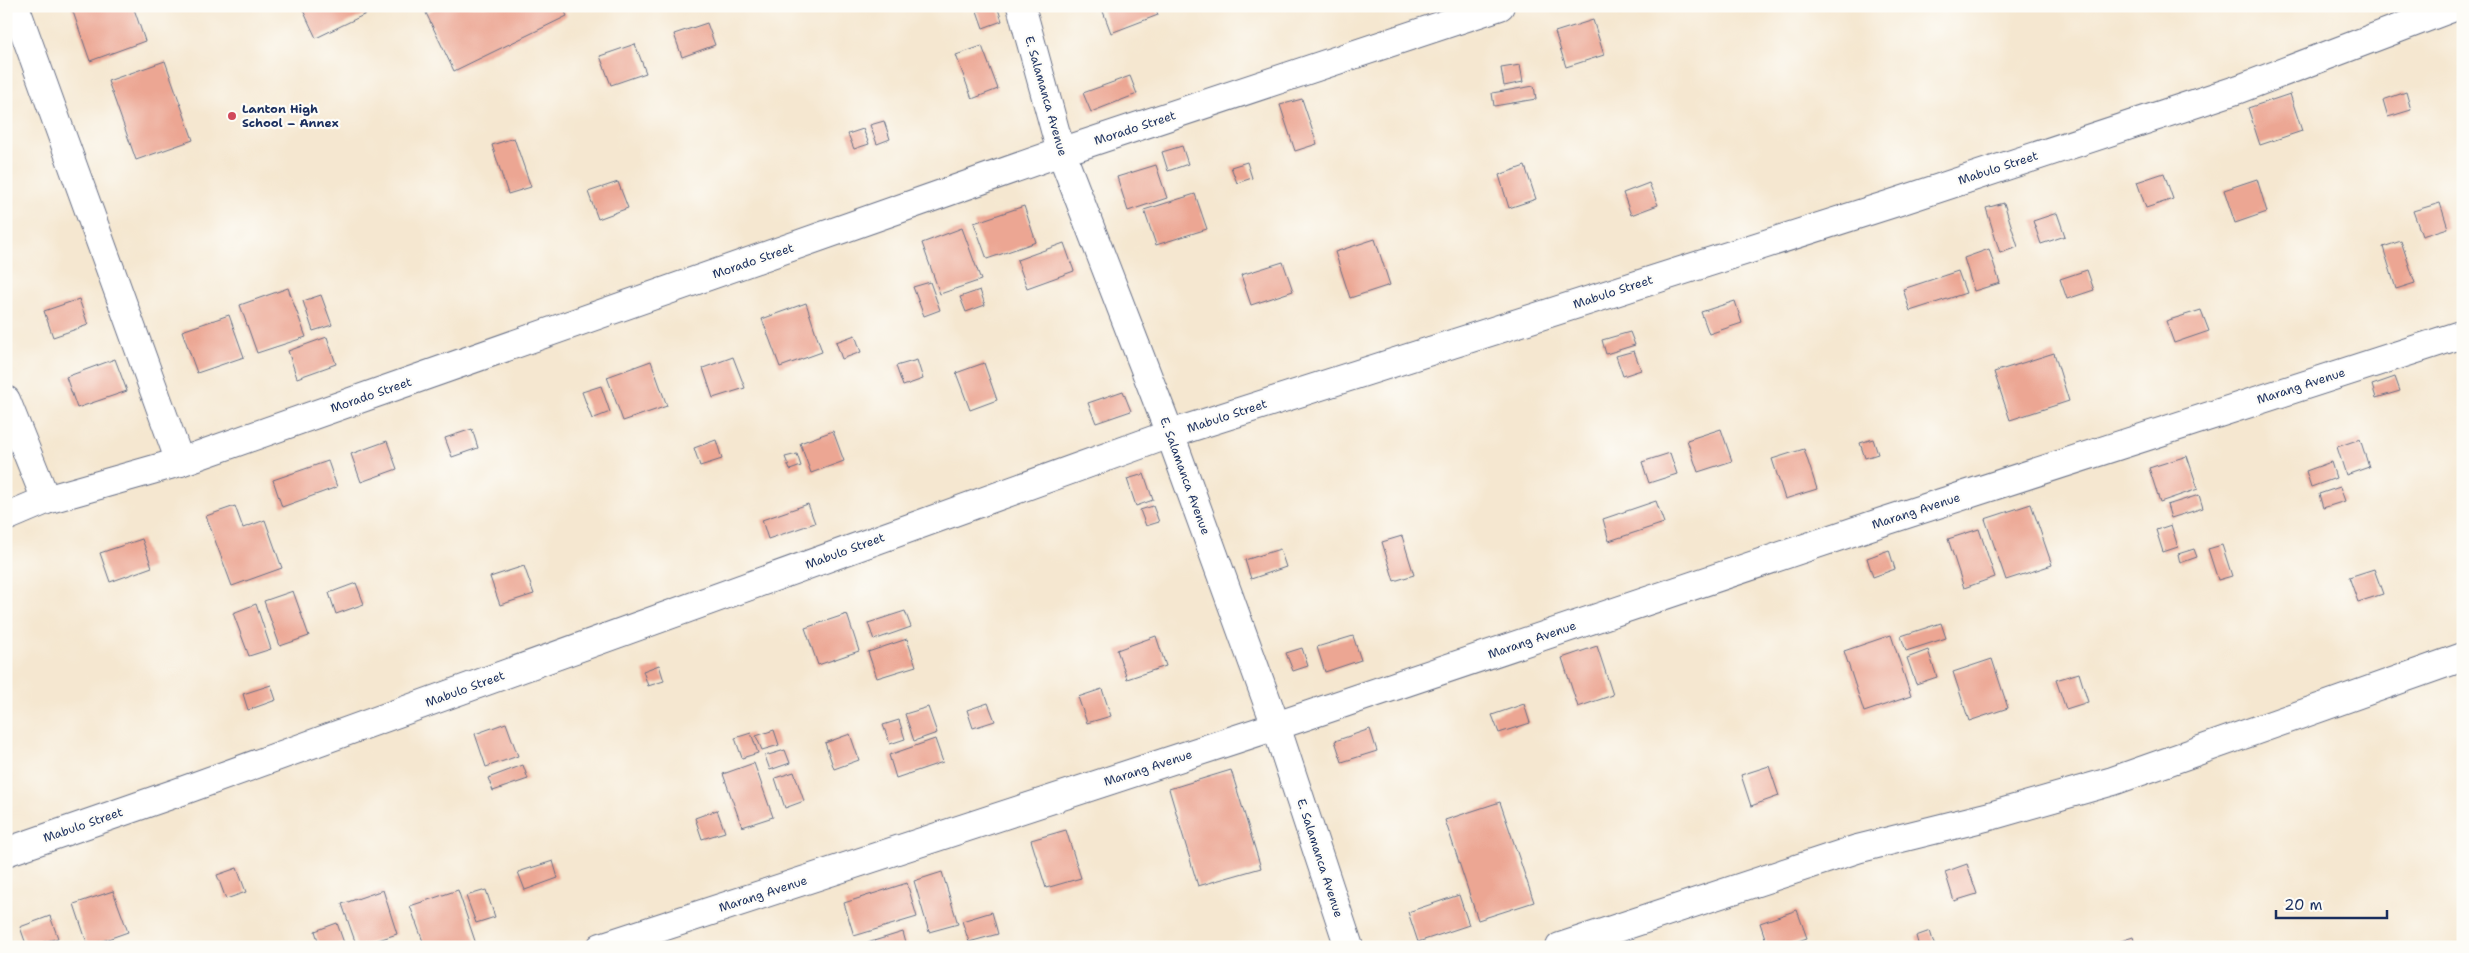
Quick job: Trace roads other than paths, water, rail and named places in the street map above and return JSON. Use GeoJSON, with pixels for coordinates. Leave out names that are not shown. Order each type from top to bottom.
{"type":"FeatureCollection","features":[{"type":"Feature","properties":{"kind":"street"},"geometry":{"type":"LineString","coordinates":[[15,6],[180,462]]}},
{"type":"Feature","properties":{"kind":"street","name":"E. Salamanca Avenue"},"geometry":{"type":"LineString","coordinates":[[1021,6],[1061,152],[1170,434],[1276,726],[1349,947]]}},
{"type":"Feature","properties":{"kind":"street","name":"Morado Street"},"geometry":{"type":"LineString","coordinates":[[6,517],[46,500],[180,462],[1061,152],[1500,6]]}},
{"type":"Feature","properties":{"kind":"street","name":"Mabulo Street"},"geometry":{"type":"LineString","coordinates":[[6,852],[179,792],[1170,434],[1894,203],[2239,89],[2457,6]]}},
{"type":"Feature","properties":{"kind":"street","name":"Marang Avenue"},"geometry":{"type":"LineString","coordinates":[[601,947],[1276,726],[1892,519],[2463,334]]}},
{"type":"Feature","properties":{"kind":"street"},"geometry":{"type":"LineString","coordinates":[[6,400],[46,500]]}},
{"type":"Feature","properties":{"kind":"street"},"geometry":{"type":"LineString","coordinates":[[1560,947],[1857,849],[1990,816],[2113,781],[2463,657]]}},
{"type":"Feature","properties":{"kind":"place","name":"Lanton High School – Annex"},"geometry":{"type":"Point","coordinates":[232,116]}}]}
